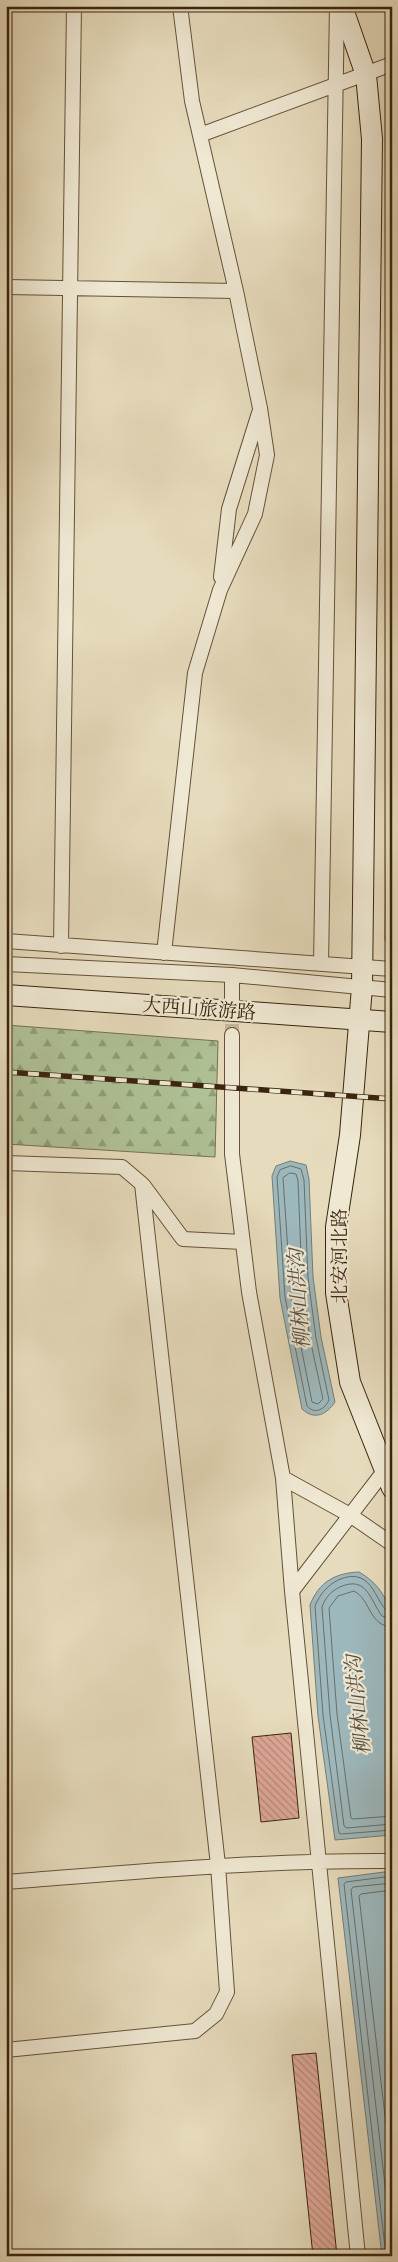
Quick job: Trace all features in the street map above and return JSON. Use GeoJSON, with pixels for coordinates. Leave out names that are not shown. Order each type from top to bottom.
{"type":"FeatureCollection","features":[{"type":"Feature","properties":{"kind":"street"},"geometry":{"type":"LineString","coordinates":[[61,946],[74,6]]}},
{"type":"Feature","properties":{"kind":"street"},"geometry":{"type":"LineString","coordinates":[[164,953],[195,673],[220,590],[254,514],[267,455],[260,408],[236,291],[192,101],[180,6]]}},
{"type":"Feature","properties":{"kind":"street"},"geometry":{"type":"LineString","coordinates":[[321,964],[337,6]]}},
{"type":"Feature","properties":{"kind":"street","name":"北安河北路"},"geometry":{"type":"LineString","coordinates":[[342,6],[366,74],[372,139],[362,978],[350,1136],[336,1227],[336,1292],[350,1382],[388,1479]]}},
{"type":"Feature","properties":{"kind":"street"},"geometry":{"type":"LineString","coordinates":[[200,135],[392,64]]}},
{"type":"Feature","properties":{"kind":"street"},"geometry":{"type":"LineString","coordinates":[[6,287],[236,291]]}},
{"type":"Feature","properties":{"kind":"street"},"geometry":{"type":"LineString","coordinates":[[220,590],[229,509],[260,408]]}},
{"type":"Feature","properties":{"kind":"street"},"geometry":{"type":"LineString","coordinates":[[6,941],[321,964],[392,990]]}},
{"type":"Feature","properties":{"kind":"street"},"geometry":{"type":"LineString","coordinates":[[6,964],[232,975],[362,978],[392,969]]}},
{"type":"Feature","properties":{"kind":"street"},"geometry":{"type":"LineString","coordinates":[[232,975],[232,1003]]}},
{"type":"Feature","properties":{"kind":"street","name":"大西山旅游路"},"geometry":{"type":"LineString","coordinates":[[6,995],[392,1022]]}},
{"type":"Feature","properties":{"kind":"street"},"geometry":{"type":"LineString","coordinates":[[232,1035],[232,1154],[249,1292],[283,1478],[292,1591],[358,2256]]}},
{"type":"Feature","properties":{"kind":"street"},"geometry":{"type":"LineString","coordinates":[[6,1163],[122,1166],[142,1184],[183,1239],[243,1242]]}},
{"type":"Feature","properties":{"kind":"street"},"geometry":{"type":"LineString","coordinates":[[6,2050],[195,2032],[216,2014],[227,1992],[218,1865],[142,1184]]}},
{"type":"Feature","properties":{"kind":"street"},"geometry":{"type":"LineString","coordinates":[[283,1478],[350,1515],[392,1544]]}},
{"type":"Feature","properties":{"kind":"street"},"geometry":{"type":"LineString","coordinates":[[292,1591],[350,1515],[388,1479]]}},
{"type":"Feature","properties":{"kind":"street"},"geometry":{"type":"LineString","coordinates":[[6,1882],[218,1865],[319,1860],[392,1861]]}},
{"type":"Feature","properties":{"kind":"green space"},"geometry":{"type":"Polygon","coordinates":[[[392,362],[392,960],[385,939],[392,362]]]}},
{"type":"Feature","properties":{"kind":"green space"},"geometry":{"type":"Polygon","coordinates":[[[6,1025],[218,1041],[215,1157],[6,1144],[6,1025]]]}},
{"type":"Feature","properties":{"kind":"water","name":"柳林山洪沟"},"geometry":{"type":"Polygon","coordinates":[[[290,1161],[306,1165],[309,1179],[313,1277],[321,1337],[335,1402],[320,1415],[312,1415],[302,1409],[280,1298],[272,1176],[276,1166],[290,1161]]]}},
{"type":"Feature","properties":{"kind":"water","name":"柳林山洪沟"},"geometry":{"type":"Polygon","coordinates":[[[359,1572],[377,1586],[385,1598],[392,1620],[392,1835],[335,1840],[318,1716],[310,1605],[318,1590],[329,1580],[342,1574],[359,1572]]]}},
{"type":"Feature","properties":{"kind":"water"},"geometry":{"type":"Polygon","coordinates":[[[392,1871],[392,2256],[382,2256],[338,1878],[392,1871]]]}},
{"type":"Feature","properties":{"kind":"building"},"geometry":{"type":"Polygon","coordinates":[[[291,1733],[299,1818],[261,1822],[252,1737],[291,1733]]]}},
{"type":"Feature","properties":{"kind":"building"},"geometry":{"type":"Polygon","coordinates":[[[316,2053],[337,2256],[313,2256],[292,2055],[316,2053]]]}},
{"type":"Feature","properties":{"kind":"tunnel"},"geometry":{"type":"LineString","coordinates":[[232,1003],[232,1035]]}},
{"type":"Feature","properties":{"kind":"railway"},"geometry":{"type":"LineString","coordinates":[[6,1072],[392,1099]]}}]}
